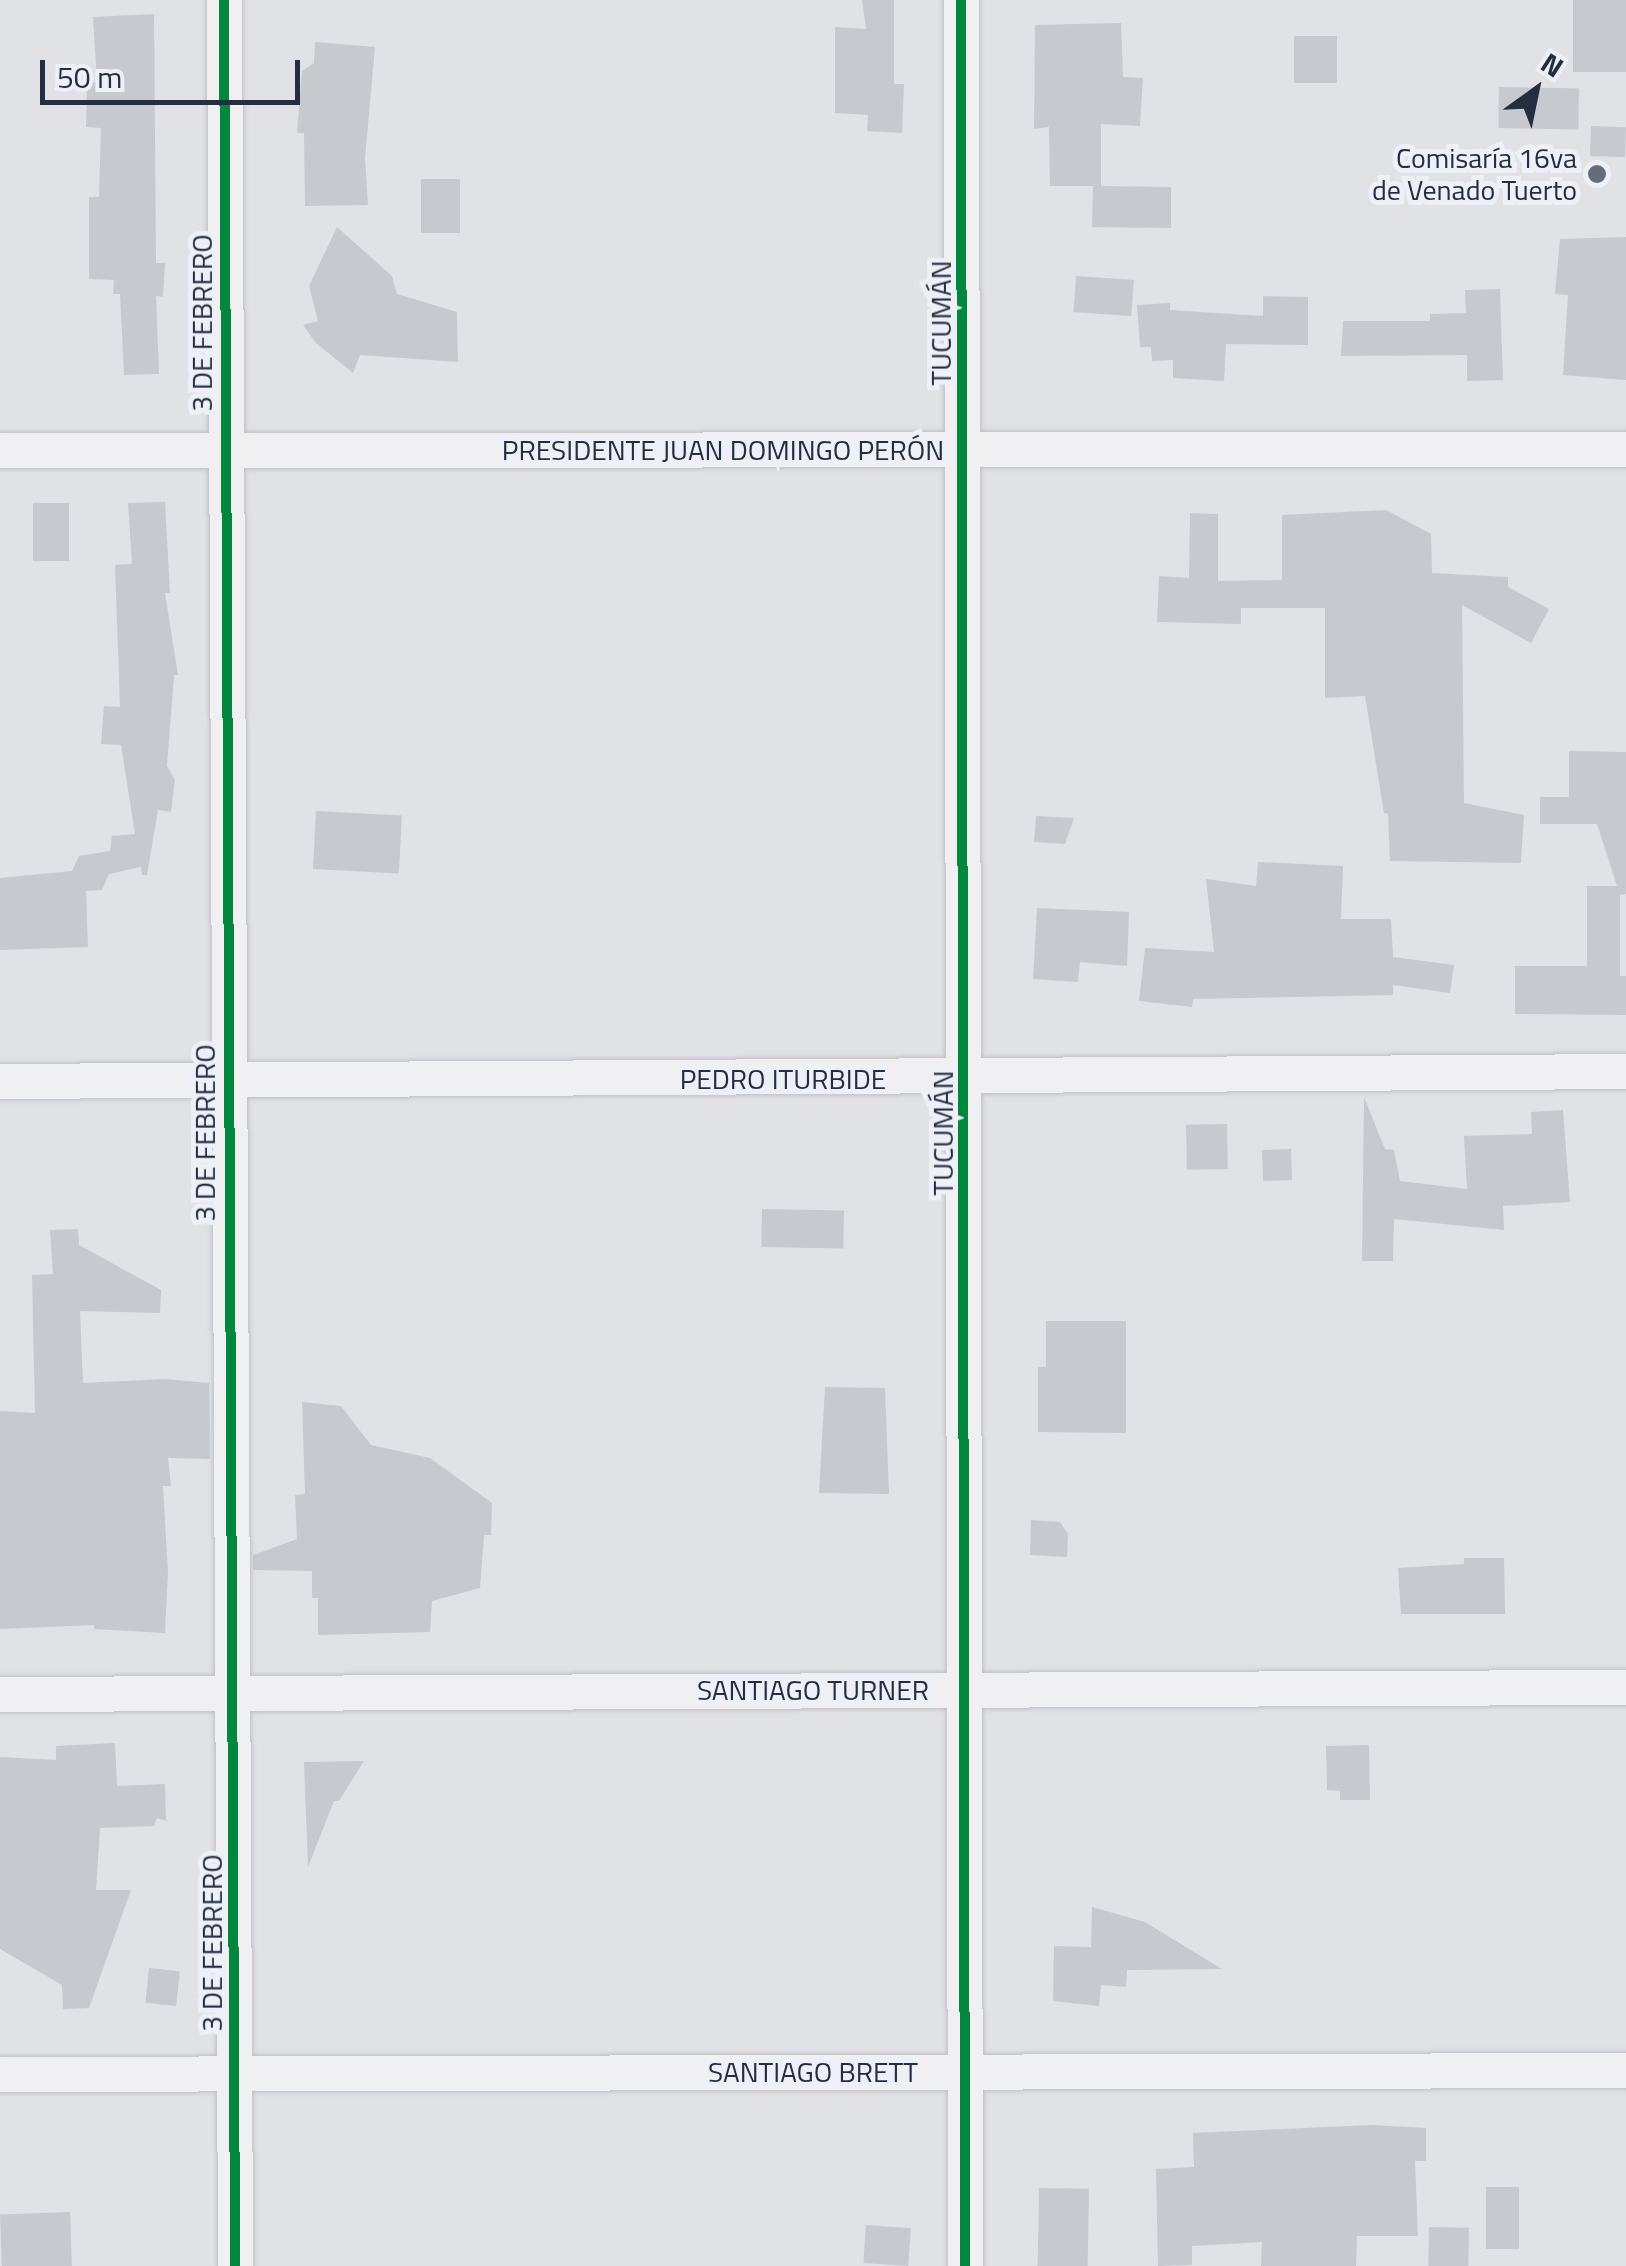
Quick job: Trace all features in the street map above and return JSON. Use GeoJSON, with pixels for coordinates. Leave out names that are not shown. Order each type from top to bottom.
{"type":"FeatureCollection","features":[{"type":"Feature","properties":{"kind":"street","name":"3 DE FEBRERO"},"geometry":{"type":"LineString","coordinates":[[224,0],[226,1082],[235,2266]]}},
{"type":"Feature","properties":{"kind":"street","name":"TUCUMÁN"},"geometry":{"type":"LineString","coordinates":[[962,0],[968,2070],[965,2266]]}},
{"type":"Feature","properties":{"kind":"street","name":"PRESIDENTE JUAN DOMINGO PERÓN"},"geometry":{"type":"LineString","coordinates":[[0,450],[1626,449]]}},
{"type":"Feature","properties":{"kind":"street","name":"PEDRO ITURBIDE"},"geometry":{"type":"LineString","coordinates":[[0,1081],[1626,1071]]}},
{"type":"Feature","properties":{"kind":"street","name":"SANTIAGO TURNER"},"geometry":{"type":"LineString","coordinates":[[0,1694],[1626,1687]]}},
{"type":"Feature","properties":{"kind":"street","name":"SANTIAGO BRETT"},"geometry":{"type":"LineString","coordinates":[[0,2074],[1626,2070]]}},
{"type":"Feature","properties":{"kind":"building"},"geometry":{"type":"Polygon","coordinates":[[[862,0],[894,0],[894,84],[904,84],[902,133],[867,131],[868,115],[835,113],[835,27],[866,29],[862,0]]]}},
{"type":"Feature","properties":{"kind":"building"},"geometry":{"type":"Polygon","coordinates":[[[1573,0],[1626,0],[1626,72],[1573,72],[1573,0]]]}},
{"type":"Feature","properties":{"kind":"building"},"geometry":{"type":"Polygon","coordinates":[[[154,14],[156,263],[165,263],[163,297],[156,296],[159,374],[124,375],[120,294],[113,294],[114,280],[89,279],[89,197],[99,197],[101,128],[86,127],[87,82],[97,82],[93,17],[154,14]]]}},
{"type":"Feature","properties":{"kind":"building"},"geometry":{"type":"Polygon","coordinates":[[[1121,23],[1123,77],[1143,78],[1140,126],[1101,124],[1101,186],[1171,187],[1171,228],[1092,227],[1093,186],[1050,186],[1049,127],[1034,129],[1035,25],[1121,23]]]}},
{"type":"Feature","properties":{"kind":"building"},"geometry":{"type":"Polygon","coordinates":[[[1294,36],[1337,36],[1337,83],[1294,83],[1294,36]]]}},
{"type":"Feature","properties":{"kind":"building"},"geometry":{"type":"Polygon","coordinates":[[[315,42],[375,47],[365,158],[368,205],[305,206],[304,133],[297,133],[302,71],[314,63],[315,42]]]}},
{"type":"Feature","properties":{"kind":"building"},"geometry":{"type":"Polygon","coordinates":[[[1499,87],[1579,88],[1578,129],[1498,128],[1499,87]]]}},
{"type":"Feature","properties":{"kind":"building"},"geometry":{"type":"Polygon","coordinates":[[[1591,126],[1626,127],[1625,157],[1590,156],[1591,126]]]}},
{"type":"Feature","properties":{"kind":"building"},"geometry":{"type":"Polygon","coordinates":[[[421,179],[460,179],[460,233],[421,233],[421,179]]]}},
{"type":"Feature","properties":{"kind":"building"},"geometry":{"type":"Polygon","coordinates":[[[337,227],[392,276],[397,294],[457,312],[458,362],[360,355],[353,373],[316,343],[303,325],[318,321],[309,286],[337,227]]]}},
{"type":"Feature","properties":{"kind":"building"},"geometry":{"type":"Polygon","coordinates":[[[1626,237],[1626,380],[1563,375],[1568,295],[1555,294],[1560,239],[1626,237]]]}},
{"type":"Feature","properties":{"kind":"building"},"geometry":{"type":"Polygon","coordinates":[[[1076,276],[1134,280],[1131,316],[1073,312],[1076,276]]]}},
{"type":"Feature","properties":{"kind":"building"},"geometry":{"type":"Polygon","coordinates":[[[1500,289],[1503,380],[1467,381],[1467,355],[1341,356],[1343,321],[1430,321],[1430,314],[1466,313],[1465,290],[1500,289]]]}},
{"type":"Feature","properties":{"kind":"building"},"geometry":{"type":"Polygon","coordinates":[[[1263,296],[1308,297],[1308,345],[1226,344],[1224,381],[1173,378],[1173,360],[1152,361],[1151,347],[1140,347],[1137,305],[1170,303],[1170,310],[1263,316],[1263,296]]]}},
{"type":"Feature","properties":{"kind":"building"},"geometry":{"type":"Polygon","coordinates":[[[165,502],[170,593],[165,593],[178,675],[174,675],[167,766],[175,780],[171,812],[158,810],[147,875],[142,875],[141,867],[109,874],[102,890],[86,891],[88,947],[0,950],[0,878],[72,871],[79,856],[110,851],[112,836],[135,834],[121,745],[101,744],[104,706],[120,707],[115,565],[132,564],[128,503],[165,502]]]}},
{"type":"Feature","properties":{"kind":"building"},"geometry":{"type":"Polygon","coordinates":[[[33,503],[69,503],[69,561],[33,561],[33,503]]]}},
{"type":"Feature","properties":{"kind":"building"},"geometry":{"type":"Polygon","coordinates":[[[1386,510],[1431,534],[1432,573],[1508,577],[1508,587],[1549,609],[1531,643],[1462,605],[1464,803],[1524,815],[1521,863],[1390,861],[1388,814],[1384,813],[1365,696],[1325,698],[1325,608],[1241,608],[1241,624],[1157,622],[1159,576],[1189,578],[1190,513],[1218,514],[1218,581],[1282,580],[1282,515],[1386,510]]]}},
{"type":"Feature","properties":{"kind":"building"},"geometry":{"type":"Polygon","coordinates":[[[1569,751],[1626,752],[1626,894],[1620,895],[1620,976],[1626,976],[1626,1015],[1515,1014],[1515,966],[1587,966],[1587,886],[1617,886],[1597,824],[1540,824],[1540,797],[1569,797],[1569,751]]]}},
{"type":"Feature","properties":{"kind":"building"},"geometry":{"type":"Polygon","coordinates":[[[316,811],[402,816],[399,873],[313,869],[316,811]]]}},
{"type":"Feature","properties":{"kind":"building"},"geometry":{"type":"Polygon","coordinates":[[[1036,816],[1074,818],[1065,844],[1034,842],[1036,816]]]}},
{"type":"Feature","properties":{"kind":"building"},"geometry":{"type":"Polygon","coordinates":[[[1258,862],[1343,866],[1341,919],[1391,919],[1393,957],[1454,965],[1450,993],[1393,985],[1393,995],[1193,999],[1192,1007],[1139,1001],[1145,948],[1214,952],[1206,879],[1256,886],[1258,862]]]}},
{"type":"Feature","properties":{"kind":"building"},"geometry":{"type":"Polygon","coordinates":[[[1037,908],[1129,912],[1127,966],[1080,962],[1078,982],[1033,979],[1037,908]]]}},
{"type":"Feature","properties":{"kind":"building"},"geometry":{"type":"Polygon","coordinates":[[[1364,1097],[1385,1149],[1394,1150],[1400,1181],[1467,1189],[1464,1136],[1532,1134],[1531,1112],[1563,1110],[1570,1202],[1503,1206],[1504,1230],[1394,1219],[1393,1261],[1362,1261],[1364,1097]]]}},
{"type":"Feature","properties":{"kind":"building"},"geometry":{"type":"Polygon","coordinates":[[[1227,1124],[1228,1169],[1187,1170],[1186,1125],[1227,1124]]]}},
{"type":"Feature","properties":{"kind":"building"},"geometry":{"type":"Polygon","coordinates":[[[1291,1149],[1292,1180],[1263,1181],[1262,1150],[1291,1149]]]}},
{"type":"Feature","properties":{"kind":"building"},"geometry":{"type":"Polygon","coordinates":[[[762,1209],[844,1210],[843,1248],[761,1247],[762,1209]]]}},
{"type":"Feature","properties":{"kind":"building"},"geometry":{"type":"Polygon","coordinates":[[[78,1229],[79,1245],[161,1290],[160,1313],[80,1311],[83,1383],[165,1379],[209,1383],[210,1459],[168,1458],[171,1486],[163,1486],[168,1572],[165,1633],[94,1629],[94,1625],[0,1629],[0,1411],[35,1413],[32,1275],[53,1274],[50,1230],[78,1229]]]}},
{"type":"Feature","properties":{"kind":"building"},"geometry":{"type":"Polygon","coordinates":[[[1046,1321],[1126,1321],[1126,1433],[1038,1432],[1038,1367],[1046,1367],[1046,1321]]]}},
{"type":"Feature","properties":{"kind":"building"},"geometry":{"type":"Polygon","coordinates":[[[825,1387],[885,1388],[889,1494],[819,1493],[825,1387]]]}},
{"type":"Feature","properties":{"kind":"building"},"geometry":{"type":"Polygon","coordinates":[[[302,1402],[341,1406],[371,1445],[430,1458],[492,1503],[491,1535],[484,1535],[480,1588],[432,1601],[430,1632],[318,1635],[318,1598],[312,1598],[312,1571],[253,1570],[253,1555],[297,1539],[295,1495],[305,1494],[302,1402]]]}},
{"type":"Feature","properties":{"kind":"building"},"geometry":{"type":"Polygon","coordinates":[[[1031,1520],[1060,1522],[1068,1534],[1067,1557],[1030,1555],[1031,1520]]]}},
{"type":"Feature","properties":{"kind":"building"},"geometry":{"type":"Polygon","coordinates":[[[1464,1558],[1504,1558],[1505,1614],[1401,1614],[1398,1568],[1464,1564],[1464,1558]]]}},
{"type":"Feature","properties":{"kind":"building"},"geometry":{"type":"Polygon","coordinates":[[[115,1743],[117,1786],[165,1784],[166,1821],[157,1818],[154,1826],[100,1828],[96,1890],[131,1890],[89,2008],[63,2009],[62,1985],[0,1949],[0,1757],[56,1760],[56,1746],[115,1743]]]}},
{"type":"Feature","properties":{"kind":"building"},"geometry":{"type":"Polygon","coordinates":[[[1369,1745],[1370,1800],[1340,1800],[1340,1791],[1327,1790],[1326,1746],[1369,1745]]]}},
{"type":"Feature","properties":{"kind":"building"},"geometry":{"type":"Polygon","coordinates":[[[364,1761],[339,1801],[334,1801],[308,1867],[304,1762],[364,1761]]]}},
{"type":"Feature","properties":{"kind":"building"},"geometry":{"type":"Polygon","coordinates":[[[1092,1907],[1145,1922],[1222,1969],[1127,1970],[1126,1987],[1101,1985],[1099,2006],[1053,2001],[1054,1946],[1091,1947],[1092,1907]]]}},
{"type":"Feature","properties":{"kind":"building"},"geometry":{"type":"Polygon","coordinates":[[[149,1968],[180,1971],[176,2006],[145,2003],[149,1968]]]}},
{"type":"Feature","properties":{"kind":"building"},"geometry":{"type":"Polygon","coordinates":[[[1373,2125],[1426,2128],[1426,2161],[1415,2161],[1418,2236],[1357,2236],[1356,2266],[1261,2266],[1262,2242],[1192,2246],[1192,2265],[1158,2266],[1156,2169],[1194,2167],[1193,2133],[1373,2125]]]}},
{"type":"Feature","properties":{"kind":"building"},"geometry":{"type":"Polygon","coordinates":[[[1486,2187],[1519,2187],[1519,2249],[1486,2249],[1486,2187]]]}},
{"type":"Feature","properties":{"kind":"building"},"geometry":{"type":"Polygon","coordinates":[[[1039,2188],[1089,2189],[1088,2266],[1038,2266],[1039,2188]]]}},
{"type":"Feature","properties":{"kind":"building"},"geometry":{"type":"Polygon","coordinates":[[[70,2212],[72,2266],[2,2266],[0,2214],[70,2212]]]}},
{"type":"Feature","properties":{"kind":"building"},"geometry":{"type":"Polygon","coordinates":[[[866,2225],[911,2228],[908,2266],[863,2263],[866,2225]]]}},
{"type":"Feature","properties":{"kind":"building"},"geometry":{"type":"Polygon","coordinates":[[[1429,2227],[1469,2228],[1468,2266],[1428,2266],[1429,2227]]]}},
{"type":"Feature","properties":{"kind":"cycle path"},"geometry":{"type":"LineString","coordinates":[[224,0],[235,2266]]}},
{"type":"Feature","properties":{"kind":"cycle path"},"geometry":{"type":"LineString","coordinates":[[961,0],[965,2266]]}},
{"type":"Feature","properties":{"kind":"place","name":"Comisaría 16va de Venado Tuerto"},"geometry":{"type":"Point","coordinates":[1597,174]}}]}
